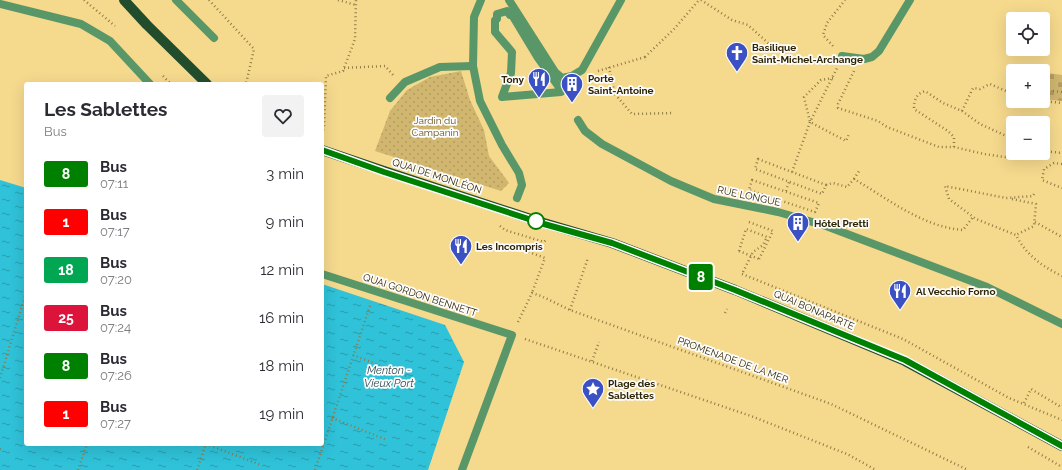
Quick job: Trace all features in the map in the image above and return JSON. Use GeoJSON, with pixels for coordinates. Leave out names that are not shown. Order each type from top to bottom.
{"type":"FeatureCollection","features":[{"type":"Feature","properties":{"kind":"main road"},"geometry":{"type":"LineString","coordinates":[[124,0],[205,82]]}},
{"type":"Feature","properties":{"kind":"main road","name":"QUAI DE MONLÉON"},"geometry":{"type":"LineString","coordinates":[[324,151],[384,172],[544,224]]}},
{"type":"Feature","properties":{"kind":"main road","name":"QUAI BONAPARTE"},"geometry":{"type":"LineString","coordinates":[[544,224],[612,243],[728,287],[905,360],[1062,446]]}},
{"type":"Feature","properties":{"kind":"street"},"geometry":{"type":"LineString","coordinates":[[176,0],[214,38]]}},
{"type":"Feature","properties":{"kind":"street"},"geometry":{"type":"LineString","coordinates":[[481,0],[474,17],[473,66],[480,101],[502,145],[519,173],[522,185],[517,198]]}},
{"type":"Feature","properties":{"kind":"street"},"geometry":{"type":"LineString","coordinates":[[509,0],[555,72],[562,78],[565,90]]}},
{"type":"Feature","properties":{"kind":"street"},"geometry":{"type":"LineString","coordinates":[[562,78],[572,76],[582,70],[621,0]]}},
{"type":"Feature","properties":{"kind":"street"},"geometry":{"type":"LineString","coordinates":[[842,56],[864,59],[872,57],[879,51],[910,0]]}},
{"type":"Feature","properties":{"kind":"street"},"geometry":{"type":"LineString","coordinates":[[0,4],[81,24],[110,42],[148,82]]}},
{"type":"Feature","properties":{"kind":"street"},"geometry":{"type":"LineString","coordinates":[[507,11],[510,15],[512,15],[538,58],[561,90],[565,90],[502,97],[511,73],[512,52],[495,32],[495,20],[497,19],[497,14],[507,11]]}},
{"type":"Feature","properties":{"kind":"street"},"geometry":{"type":"LineString","coordinates":[[390,98],[405,82],[440,67],[473,66]]}},
{"type":"Feature","properties":{"kind":"street","name":"RUE LONGUE"},"geometry":{"type":"LineString","coordinates":[[578,120],[585,131],[602,144],[671,180],[714,199],[778,212],[826,226],[987,287],[1062,324]]}},
{"type":"Feature","properties":{"kind":"street","name":"QUAI GORDON BENNETT"},"geometry":{"type":"LineString","coordinates":[[324,275],[512,335]]}},
{"type":"Feature","properties":{"kind":"street"},"geometry":{"type":"LineString","coordinates":[[462,470],[512,335]]}},
{"type":"Feature","properties":{"kind":"path"},"geometry":{"type":"LineString","coordinates":[[209,0],[254,49],[246,82]]}},
{"type":"Feature","properties":{"kind":"path"},"geometry":{"type":"LineString","coordinates":[[338,0],[356,5]]}},
{"type":"Feature","properties":{"kind":"path"},"geometry":{"type":"LineString","coordinates":[[324,127],[326,76],[343,71],[355,39],[356,0]]}},
{"type":"Feature","properties":{"kind":"path"},"geometry":{"type":"LineString","coordinates":[[582,70],[594,72],[646,58],[700,0],[732,20],[748,25],[768,43],[786,52]]}},
{"type":"Feature","properties":{"kind":"path"},"geometry":{"type":"LineString","coordinates":[[792,172],[810,122],[833,78],[842,56],[823,35],[827,24],[846,0]]}},
{"type":"Feature","properties":{"kind":"path"},"geometry":{"type":"LineString","coordinates":[[344,68],[385,66],[402,85]]}},
{"type":"Feature","properties":{"kind":"path"},"geometry":{"type":"LineString","coordinates":[[856,66],[838,104],[838,108],[878,121],[887,127],[939,147],[954,147],[984,154],[1006,157]]}},
{"type":"Feature","properties":{"kind":"path"},"geometry":{"type":"LineString","coordinates":[[609,67],[615,94],[632,114],[674,113]]}},
{"type":"Feature","properties":{"kind":"path"},"geometry":{"type":"LineString","coordinates":[[833,78],[821,80],[804,96],[810,122],[846,141],[849,134]]}},
{"type":"Feature","properties":{"kind":"path"},"geometry":{"type":"LineString","coordinates":[[962,111],[973,88],[980,89],[990,84],[1006,91]]}},
{"type":"Feature","properties":{"kind":"path"},"geometry":{"type":"LineString","coordinates":[[954,147],[954,137],[948,131],[914,109],[914,101],[920,93],[925,91],[943,103],[962,111],[980,124],[1006,136]]}},
{"type":"Feature","properties":{"kind":"path"},"geometry":{"type":"LineString","coordinates":[[1054,91],[1062,92]]}},
{"type":"Feature","properties":{"kind":"path"},"geometry":{"type":"LineString","coordinates":[[1050,102],[1062,103]]}},
{"type":"Feature","properties":{"kind":"path"},"geometry":{"type":"LineString","coordinates":[[1050,152],[1062,153]]}},
{"type":"Feature","properties":{"kind":"path"},"geometry":{"type":"LineString","coordinates":[[826,185],[822,194],[789,182],[755,169],[758,159],[826,185],[833,183],[847,187],[859,171]]}},
{"type":"Feature","properties":{"kind":"path"},"geometry":{"type":"LineString","coordinates":[[1062,164],[1054,163],[1044,169],[1042,180],[1062,188]]}},
{"type":"Feature","properties":{"kind":"path"},"geometry":{"type":"LineString","coordinates":[[854,179],[918,217],[940,226],[963,230],[973,217]]}},
{"type":"Feature","properties":{"kind":"path"},"geometry":{"type":"LineString","coordinates":[[749,190],[752,180],[819,203]]}},
{"type":"Feature","properties":{"kind":"path"},"geometry":{"type":"LineString","coordinates":[[786,191],[789,182]]}},
{"type":"Feature","properties":{"kind":"path"},"geometry":{"type":"LineString","coordinates":[[1016,235],[1034,226],[1036,204],[945,186],[950,199],[973,217],[1016,235],[1034,260],[1047,269],[1062,276]]}},
{"type":"Feature","properties":{"kind":"path"},"geometry":{"type":"LineString","coordinates":[[1009,198],[1034,196],[1034,194]]}},
{"type":"Feature","properties":{"kind":"path"},"geometry":{"type":"LineString","coordinates":[[740,278],[753,252],[763,245],[767,237],[746,229],[739,251],[759,259],[773,231],[748,221]]}},
{"type":"Feature","properties":{"kind":"path"},"geometry":{"type":"LineString","coordinates":[[1034,222],[1062,237]]}},
{"type":"Feature","properties":{"kind":"path"},"geometry":{"type":"LineString","coordinates":[[505,230],[544,242],[552,236]]}},
{"type":"Feature","properties":{"kind":"path"},"geometry":{"type":"LineString","coordinates":[[521,249],[544,258],[532,293],[512,335],[751,416],[847,454],[876,470]]}},
{"type":"Feature","properties":{"kind":"path"},"geometry":{"type":"LineString","coordinates":[[570,310],[581,274],[588,258]]}},
{"type":"Feature","properties":{"kind":"path","name":"PROMENADE DE LA MER"},"geometry":{"type":"LineString","coordinates":[[532,293],[570,310],[831,404],[968,470]]}},
{"type":"Feature","properties":{"kind":"path"},"geometry":{"type":"LineString","coordinates":[[0,378],[24,300]]}},
{"type":"Feature","properties":{"kind":"path"},"geometry":{"type":"LineString","coordinates":[[324,442],[371,300]]}},
{"type":"Feature","properties":{"kind":"path"},"geometry":{"type":"LineString","coordinates":[[725,313],[727,309]]}},
{"type":"Feature","properties":{"kind":"path"},"geometry":{"type":"LineString","coordinates":[[592,362],[599,342]]}},
{"type":"Feature","properties":{"kind":"path"},"geometry":{"type":"LineString","coordinates":[[353,355],[409,377]]}},
{"type":"Feature","properties":{"kind":"path"},"geometry":{"type":"LineString","coordinates":[[1024,403],[1031,390],[1062,406]]}},
{"type":"Feature","properties":{"kind":"path"},"geometry":{"type":"LineString","coordinates":[[332,418],[387,440]]}},
{"type":"Feature","properties":{"kind":"path"},"geometry":{"type":"LineString","coordinates":[[78,470],[86,446]]}},
{"type":"Feature","properties":{"kind":"path"},"geometry":{"type":"LineString","coordinates":[[197,470],[205,446]]}},
{"type":"Feature","properties":{"kind":"path"},"geometry":{"type":"LineString","coordinates":[[211,446],[261,465]]}},
{"type":"Feature","properties":{"kind":"path"},"geometry":{"type":"LineString","coordinates":[[315,470],[323,446]]}},
{"type":"Feature","properties":{"kind":"path"},"geometry":{"type":"LineString","coordinates":[[1028,446],[1062,466]]}},
{"type":"Feature","properties":{"kind":"green space","name":"Jardin du Campanin"},"geometry":{"type":"Polygon","coordinates":[[[461,71],[470,100],[484,130],[489,156],[509,183],[501,191],[375,151],[390,111],[407,90],[430,77],[461,71]]]}},
{"type":"Feature","properties":{"kind":"green space"},"geometry":{"type":"Polygon","coordinates":[[[1050,73],[1062,75],[1062,101],[1050,100],[1050,73]]]}},
{"type":"Feature","properties":{"kind":"water","name":"Menton - Vieux Port"},"geometry":{"type":"Polygon","coordinates":[[[0,180],[24,187],[24,446],[324,446],[324,285],[445,325],[464,362],[428,470],[0,470],[0,180]]]}},
{"type":"Feature","properties":{"kind":"bus line","name":"8"},"geometry":{"type":"LineString","coordinates":[[324,151],[384,172],[544,224],[612,243],[735,290],[905,360],[1062,446]]}},
{"type":"Feature","properties":{"kind":"place","name":"Basilique Saint-Michel-Archange"},"geometry":{"type":"Point","coordinates":[737,72]}},
{"type":"Feature","properties":{"kind":"place","name":"Tony"},"geometry":{"type":"Point","coordinates":[539,98]}},
{"type":"Feature","properties":{"kind":"place","name":"Porte Saint-Antoine"},"geometry":{"type":"Point","coordinates":[572,104]}},
{"type":"Feature","properties":{"kind":"place","name":"Hôtel Pretti"},"geometry":{"type":"Point","coordinates":[798,242]}},
{"type":"Feature","properties":{"kind":"place","name":"Les Incompris"},"geometry":{"type":"Point","coordinates":[461,266]}},
{"type":"Feature","properties":{"kind":"place","name":"Al Vecchio Forno"},"geometry":{"type":"Point","coordinates":[900,310]}},
{"type":"Feature","properties":{"kind":"place","name":"Plage des Sablettes"},"geometry":{"type":"Point","coordinates":[593,408]}}]}
